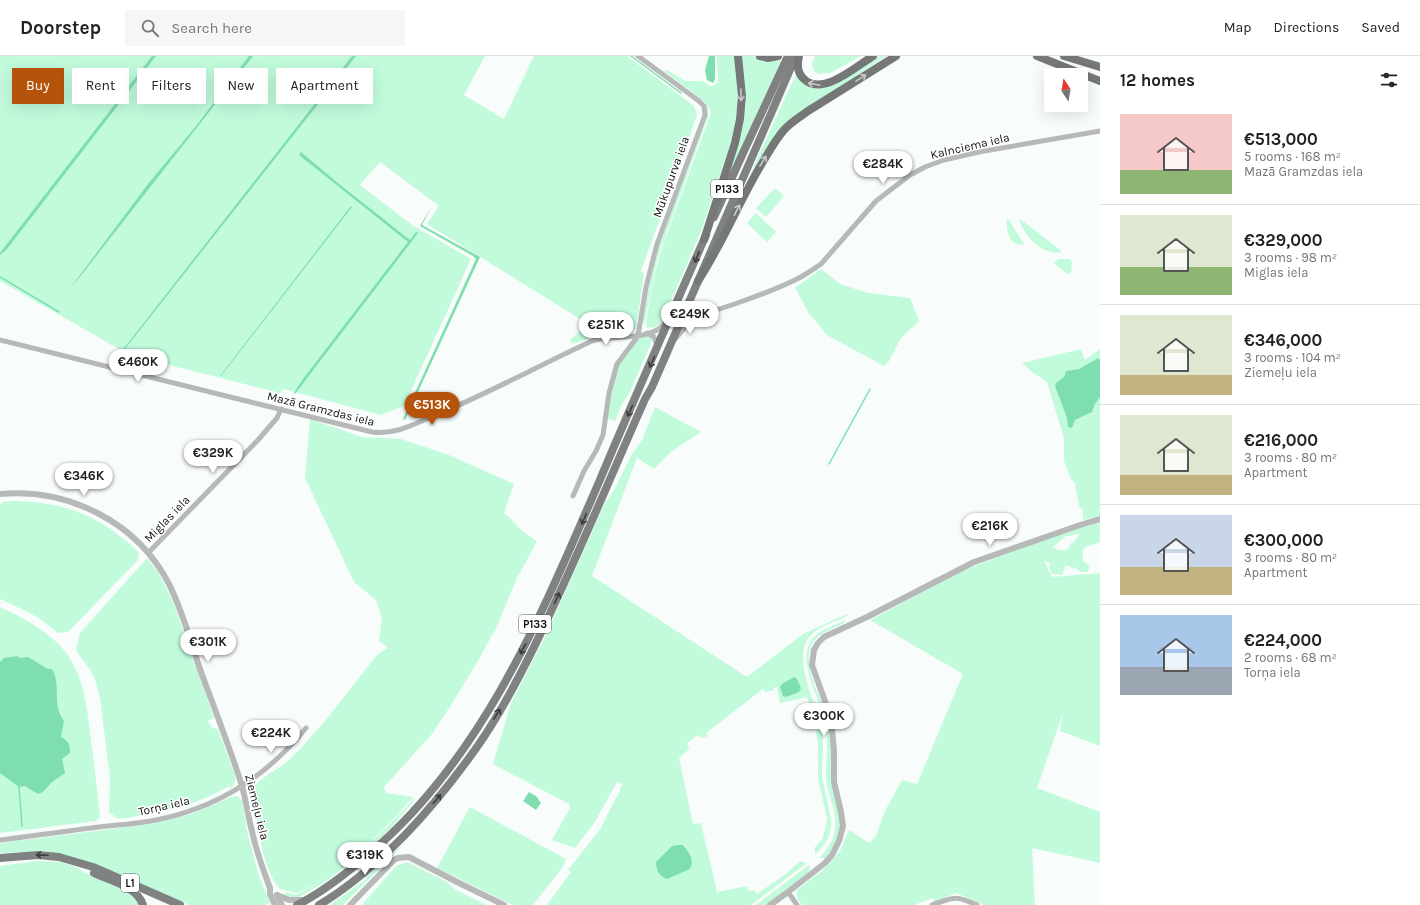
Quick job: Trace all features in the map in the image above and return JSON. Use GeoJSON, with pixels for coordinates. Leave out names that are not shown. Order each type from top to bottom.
{"type":"FeatureCollection","features":[{"type":"Feature","properties":{"kind":"highway"},"geometry":{"type":"LineString","coordinates":[[704,240],[738,131],[742,96],[738,56]]}},
{"type":"Feature","properties":{"kind":"highway"},"geometry":{"type":"LineString","coordinates":[[760,56],[768,58],[778,56]]}},
{"type":"Feature","properties":{"kind":"highway"},"geometry":{"type":"LineString","coordinates":[[799,56],[798,66],[802,77],[809,84],[819,86],[835,80],[873,56]]}},
{"type":"Feature","properties":{"kind":"highway"},"geometry":{"type":"LineString","coordinates":[[698,281],[712,260],[757,172],[784,130],[797,118],[896,56]]}},
{"type":"Feature","properties":{"kind":"highway"},"geometry":{"type":"LineString","coordinates":[[1037,56],[1067,68]]}},
{"type":"Feature","properties":{"kind":"highway"},"geometry":{"type":"LineString","coordinates":[[1064,56],[1100,67]]}},
{"type":"Feature","properties":{"kind":"highway"},"geometry":{"type":"LineString","coordinates":[[1088,74],[1100,77]]}},
{"type":"Feature","properties":{"kind":"highway"},"geometry":{"type":"LineString","coordinates":[[1088,76],[1100,81]]}},
{"type":"Feature","properties":{"kind":"main road","name":"P133"},"geometry":{"type":"LineString","coordinates":[[297,905],[354,867],[403,824],[441,781],[480,726],[513,667],[552,590],[704,240],[788,56]]}},
{"type":"Feature","properties":{"kind":"main road","name":"P133"},"geometry":{"type":"LineString","coordinates":[[319,905],[356,880],[390,850],[439,798],[477,747],[502,706],[536,642],[571,568],[686,310],[796,56]]}},
{"type":"Feature","properties":{"kind":"main road","name":"L1"},"geometry":{"type":"LineString","coordinates":[[0,858],[30,855],[59,857],[93,867],[180,905]]}},
{"type":"Feature","properties":{"kind":"main road"},"geometry":{"type":"LineString","coordinates":[[80,863],[90,872],[132,890],[139,896],[143,905]]}},
{"type":"Feature","properties":{"kind":"street","name":"Mūkupurva iela"},"geometry":{"type":"LineString","coordinates":[[638,56],[699,101],[704,106],[705,112],[651,266],[638,336]]}},
{"type":"Feature","properties":{"kind":"street","name":"Kalnciema iela"},"geometry":{"type":"LineString","coordinates":[[670,346],[690,323],[702,314],[771,290],[796,280],[810,272],[821,264],[876,201],[910,175],[925,167],[944,160],[979,152],[1100,131]]}},
{"type":"Feature","properties":{"kind":"street"},"geometry":{"type":"LineString","coordinates":[[686,310],[690,316],[702,314]]}},
{"type":"Feature","properties":{"kind":"street","name":"Mazā Gramzdas iela"},"geometry":{"type":"LineString","coordinates":[[0,340],[372,432],[390,433],[466,403],[592,341],[612,337],[638,336],[660,328],[670,317]]}},
{"type":"Feature","properties":{"kind":"street"},"geometry":{"type":"LineString","coordinates":[[647,333],[654,337],[657,341],[658,348]]}},
{"type":"Feature","properties":{"kind":"street"},"geometry":{"type":"LineString","coordinates":[[573,496],[603,435],[609,393],[617,364],[638,336]]}},
{"type":"Feature","properties":{"kind":"street","name":"Miglas iela"},"geometry":{"type":"LineString","coordinates":[[148,553],[258,440],[277,418],[281,410]]}},
{"type":"Feature","properties":{"kind":"street","name":"Ziemeļu iela"},"geometry":{"type":"LineString","coordinates":[[0,494],[31,493],[52,496],[74,502],[97,512],[133,538],[148,553],[162,572],[175,597],[242,787],[256,849],[270,888],[270,894],[274,905]]}},
{"type":"Feature","properties":{"kind":"street"},"geometry":{"type":"LineString","coordinates":[[770,905],[825,863],[832,854],[839,840],[843,826],[834,782],[834,751],[831,718],[812,665],[814,650],[818,643],[824,637],[867,617],[974,562],[1100,519]]}},
{"type":"Feature","properties":{"kind":"street","name":"Torņa iela"},"geometry":{"type":"LineString","coordinates":[[0,840],[150,821],[206,805],[242,787],[265,770],[281,756],[306,728]]}},
{"type":"Feature","properties":{"kind":"street"},"geometry":{"type":"LineString","coordinates":[[350,905],[394,860],[409,857],[504,905]]}},
{"type":"Feature","properties":{"kind":"street","name":"Ziemeļu iela"},"geometry":{"type":"LineString","coordinates":[[270,888],[277,895],[282,905]]}},
{"type":"Feature","properties":{"kind":"street"},"geometry":{"type":"LineString","coordinates":[[788,892],[797,905]]}},
{"type":"Feature","properties":{"kind":"street"},"geometry":{"type":"LineString","coordinates":[[277,895],[289,900],[306,900]]}},
{"type":"Feature","properties":{"kind":"street"},"geometry":{"type":"LineString","coordinates":[[932,905],[957,897],[976,905]]}},
{"type":"Feature","properties":{"kind":"shaded area"},"geometry":{"type":"Polygon","coordinates":[[[0,56],[485,56],[464,95],[504,119],[534,56],[627,56],[694,106],[697,115],[641,271],[644,274],[636,329],[603,334],[572,344],[570,340],[588,324],[427,224],[439,206],[380,162],[360,185],[412,225],[471,259],[404,406],[381,415],[284,389],[280,393],[126,353],[0,281],[0,56]]]}},
{"type":"Feature","properties":{"kind":"shaded area"},"geometry":{"type":"Polygon","coordinates":[[[152,56],[156,56],[147,68],[143,68],[152,56]]]}},
{"type":"Feature","properties":{"kind":"shaded area"},"geometry":{"type":"Polygon","coordinates":[[[249,56],[253,56],[244,68],[240,68],[249,56]]]}},
{"type":"Feature","properties":{"kind":"shaded area"},"geometry":{"type":"Polygon","coordinates":[[[352,56],[356,56],[347,68],[343,68],[352,56]]]}},
{"type":"Feature","properties":{"kind":"shaded area"},"geometry":{"type":"Polygon","coordinates":[[[709,56],[715,56],[715,79],[713,83],[707,80],[705,70],[709,56]]]}},
{"type":"Feature","properties":{"kind":"shaded area"},"geometry":{"type":"Polygon","coordinates":[[[717,56],[735,56],[738,103],[732,139],[702,229],[663,320],[656,327],[647,328],[646,322],[652,287],[660,254],[711,113],[705,102],[664,71],[667,70],[685,81],[702,81],[710,86],[715,85],[718,82],[717,56]]]}},
{"type":"Feature","properties":{"kind":"shaded area"},"geometry":{"type":"Polygon","coordinates":[[[742,56],[754,56],[763,61],[781,60],[726,182],[743,126],[746,103],[742,56]]]}},
{"type":"Feature","properties":{"kind":"shaded area"},"geometry":{"type":"Polygon","coordinates":[[[815,56],[861,56],[830,73],[818,74],[814,71],[812,64],[815,56]]]}},
{"type":"Feature","properties":{"kind":"shaded area"},"geometry":{"type":"Polygon","coordinates":[[[880,56],[886,56],[798,114],[744,188],[796,74],[805,85],[812,88],[826,87],[880,56]]]}},
{"type":"Feature","properties":{"kind":"shaded area"},"geometry":{"type":"Polygon","coordinates":[[[137,75],[137,81],[129,91],[129,86],[137,75]]]}},
{"type":"Feature","properties":{"kind":"shaded area"},"geometry":{"type":"Polygon","coordinates":[[[214,102],[215,104],[71,287],[148,184],[214,102]]]}},
{"type":"Feature","properties":{"kind":"shaded area"},"geometry":{"type":"Polygon","coordinates":[[[704,102],[708,108],[708,117],[657,260],[644,325],[643,320],[650,280],[658,248],[707,116],[707,109],[704,102]]]}},
{"type":"Feature","properties":{"kind":"shaded area"},"geometry":{"type":"Polygon","coordinates":[[[115,104],[119,104],[7,249],[0,255],[0,253],[115,104]]]}},
{"type":"Feature","properties":{"kind":"shaded area"},"geometry":{"type":"Polygon","coordinates":[[[315,104],[318,104],[121,354],[127,357],[125,359],[118,356],[315,104]]]}},
{"type":"Feature","properties":{"kind":"shaded area"},"geometry":{"type":"Polygon","coordinates":[[[301,152],[410,240],[416,232],[418,233],[295,394],[294,393],[303,379],[408,242],[299,155],[301,152]]]}},
{"type":"Feature","properties":{"kind":"shaded area"},"geometry":{"type":"Polygon","coordinates":[[[775,188],[784,196],[766,217],[756,208],[775,188]]]}},
{"type":"Feature","properties":{"kind":"shaded area"},"geometry":{"type":"Polygon","coordinates":[[[351,206],[352,207],[220,376],[351,206]]]}},
{"type":"Feature","properties":{"kind":"shaded area"},"geometry":{"type":"Polygon","coordinates":[[[431,207],[422,225],[480,257],[405,420],[403,419],[476,259],[420,226],[431,207]]]}},
{"type":"Feature","properties":{"kind":"shaded area"},"geometry":{"type":"Polygon","coordinates":[[[756,213],[776,232],[767,242],[747,223],[756,213]]]}},
{"type":"Feature","properties":{"kind":"shaded area"},"geometry":{"type":"Polygon","coordinates":[[[1007,219],[1024,244],[1019,245],[1012,241],[1008,233],[1007,219]]]}},
{"type":"Feature","properties":{"kind":"shaded area"},"geometry":{"type":"Polygon","coordinates":[[[1020,219],[1061,252],[1047,251],[1035,244],[1025,232],[1019,220],[1020,219]]]}},
{"type":"Feature","properties":{"kind":"shaded area"},"geometry":{"type":"Polygon","coordinates":[[[1059,259],[1069,259],[1072,262],[1071,273],[1068,274],[1054,264],[1054,262],[1059,259]]]}},
{"type":"Feature","properties":{"kind":"shaded area"},"geometry":{"type":"Polygon","coordinates":[[[821,269],[840,284],[868,293],[910,298],[919,321],[901,338],[889,361],[884,366],[827,335],[808,312],[795,287],[821,269]]]}},
{"type":"Feature","properties":{"kind":"shaded area"},"geometry":{"type":"Polygon","coordinates":[[[644,336],[651,338],[652,341],[630,392],[622,404],[615,421],[607,418],[610,395],[616,372],[627,351],[634,343],[644,336]]]}},
{"type":"Feature","properties":{"kind":"shaded area"},"geometry":{"type":"Polygon","coordinates":[[[1081,349],[1085,360],[1100,349],[1100,360],[1098,358],[1079,369],[1066,371],[1064,377],[1056,383],[1055,386],[1067,418],[1068,427],[1075,420],[1090,413],[1100,397],[1100,516],[1083,520],[1083,511],[1079,506],[1075,483],[1071,479],[1064,461],[1064,438],[1047,382],[1022,363],[1081,349]]]}},
{"type":"Feature","properties":{"kind":"shaded area"},"geometry":{"type":"Polygon","coordinates":[[[1098,358],[1100,360],[1100,397],[1092,412],[1075,420],[1072,428],[1068,427],[1067,418],[1055,386],[1056,383],[1064,377],[1066,371],[1079,369],[1098,358]]]}},
{"type":"Feature","properties":{"kind":"shaded area"},"geometry":{"type":"Polygon","coordinates":[[[655,407],[701,432],[672,451],[654,469],[637,458],[592,576],[747,677],[803,634],[847,614],[847,616],[815,632],[806,641],[803,657],[805,675],[819,715],[816,715],[812,711],[807,697],[780,703],[777,687],[773,688],[774,690],[766,692],[763,689],[706,733],[708,736],[702,738],[698,735],[687,743],[689,747],[688,750],[679,758],[693,824],[701,823],[717,892],[747,886],[748,891],[754,890],[757,894],[786,874],[800,861],[807,863],[751,905],[547,905],[571,872],[568,870],[601,828],[623,784],[617,782],[594,823],[575,848],[552,840],[570,808],[569,804],[493,764],[511,703],[545,637],[605,503],[614,490],[632,454],[642,440],[655,407]]]}},
{"type":"Feature","properties":{"kind":"shaded area"},"geometry":{"type":"Polygon","coordinates":[[[310,419],[362,437],[401,439],[449,455],[514,484],[504,513],[522,531],[537,541],[517,578],[497,626],[453,702],[432,734],[384,787],[386,793],[413,797],[375,838],[360,851],[329,874],[298,893],[280,889],[270,873],[261,844],[251,790],[264,778],[285,764],[301,748],[324,722],[378,654],[388,648],[379,641],[382,618],[376,600],[354,582],[305,478],[310,419]]]}},
{"type":"Feature","properties":{"kind":"shaded area"},"geometry":{"type":"Polygon","coordinates":[[[24,501],[53,505],[80,513],[106,526],[129,543],[139,553],[138,560],[68,632],[58,633],[39,618],[0,599],[0,505],[3,502],[24,501]]]}},
{"type":"Feature","properties":{"kind":"shaded area"},"geometry":{"type":"Polygon","coordinates":[[[1100,523],[1100,542],[1084,548],[1083,551],[1082,560],[1090,566],[1088,572],[1081,572],[1076,567],[1074,569],[1066,565],[1062,575],[1052,574],[1049,567],[1050,563],[1044,561],[1052,577],[1100,573],[1100,746],[1060,731],[1063,713],[1037,788],[1100,812],[1100,863],[1032,848],[1035,905],[984,905],[956,893],[935,902],[933,898],[914,905],[802,905],[797,898],[797,890],[824,869],[840,851],[849,830],[869,843],[876,836],[885,811],[902,780],[917,784],[963,674],[870,620],[964,570],[1079,527],[1100,523]],[[1079,535],[1066,536],[1053,547],[1060,550],[1068,549],[1079,535]]]}},
{"type":"Feature","properties":{"kind":"shaded area"},"geometry":{"type":"Polygon","coordinates":[[[147,558],[158,572],[172,599],[214,718],[208,721],[212,728],[218,729],[235,776],[235,782],[231,789],[229,786],[208,797],[186,805],[128,818],[116,818],[109,812],[110,777],[100,698],[96,682],[91,671],[76,649],[80,633],[147,558]]]}},
{"type":"Feature","properties":{"kind":"shaded area"},"geometry":{"type":"Polygon","coordinates":[[[0,607],[28,621],[56,641],[75,667],[83,689],[89,725],[100,815],[96,821],[0,833],[0,607]]]}},
{"type":"Feature","properties":{"kind":"shaded area"},"geometry":{"type":"Polygon","coordinates":[[[846,620],[843,624],[820,635],[810,648],[809,666],[825,711],[823,714],[809,676],[807,665],[808,646],[813,638],[820,632],[846,620]]]}},
{"type":"Feature","properties":{"kind":"shaded area"},"geometry":{"type":"Polygon","coordinates":[[[17,656],[20,658],[28,657],[48,669],[52,669],[55,675],[58,708],[64,721],[61,737],[67,742],[70,748],[70,753],[62,759],[65,773],[52,782],[43,792],[38,794],[25,786],[19,787],[0,773],[0,662],[4,658],[17,656]]]}},
{"type":"Feature","properties":{"kind":"shaded area"},"geometry":{"type":"Polygon","coordinates":[[[794,677],[797,679],[801,688],[799,692],[786,697],[783,696],[780,687],[782,684],[794,677]]]}},
{"type":"Feature","properties":{"kind":"shaded area"},"geometry":{"type":"Polygon","coordinates":[[[821,725],[823,740],[822,776],[831,825],[828,839],[815,854],[815,847],[822,840],[827,818],[818,779],[818,743],[816,732],[818,727],[821,725]]]}},
{"type":"Feature","properties":{"kind":"shaded area"},"geometry":{"type":"Polygon","coordinates":[[[826,726],[830,728],[840,824],[837,839],[827,858],[819,858],[830,844],[834,835],[835,826],[834,810],[826,776],[826,726]]]}},
{"type":"Feature","properties":{"kind":"shaded area"},"geometry":{"type":"Polygon","coordinates":[[[529,792],[536,796],[541,803],[536,810],[523,801],[529,792]]]}},
{"type":"Feature","properties":{"kind":"shaded area"},"geometry":{"type":"Polygon","coordinates":[[[234,796],[238,796],[242,801],[248,835],[259,876],[270,903],[266,905],[190,905],[58,854],[45,851],[0,853],[0,843],[151,824],[191,814],[234,796]]]}},
{"type":"Feature","properties":{"kind":"shaded area"},"geometry":{"type":"Polygon","coordinates":[[[414,798],[415,799],[392,827],[367,850],[325,882],[299,897],[294,898],[283,896],[286,892],[296,895],[302,892],[348,861],[376,838],[414,798]]]}},
{"type":"Feature","properties":{"kind":"shaded area"},"geometry":{"type":"Polygon","coordinates":[[[470,807],[566,859],[562,868],[533,905],[513,905],[437,868],[470,807]]]}},
{"type":"Feature","properties":{"kind":"shaded area"},"geometry":{"type":"Polygon","coordinates":[[[406,842],[343,905],[330,905],[365,880],[375,868],[406,842]]]}},
{"type":"Feature","properties":{"kind":"shaded area"},"geometry":{"type":"Polygon","coordinates":[[[683,845],[692,859],[690,869],[667,879],[658,872],[656,862],[672,846],[683,845]]]}},
{"type":"Feature","properties":{"kind":"shaded area"},"geometry":{"type":"Polygon","coordinates":[[[36,861],[61,862],[76,867],[85,873],[127,890],[141,905],[0,905],[0,866],[36,861]]]}},
{"type":"Feature","properties":{"kind":"shaded area"},"geometry":{"type":"Polygon","coordinates":[[[407,862],[447,882],[456,890],[487,905],[362,905],[396,866],[407,862]]]}},
{"type":"Feature","properties":{"kind":"shaded area"},"geometry":{"type":"Polygon","coordinates":[[[809,865],[810,867],[808,874],[766,905],[756,905],[809,865]]]}},
{"type":"Feature","properties":{"kind":"waterway"},"geometry":{"type":"LineString","coordinates":[[631,56],[681,93]]}},
{"type":"Feature","properties":{"kind":"waterway"},"geometry":{"type":"LineString","coordinates":[[0,277],[59,312]]}},
{"type":"Feature","properties":{"kind":"waterway"},"geometry":{"type":"LineString","coordinates":[[829,464],[870,389]]}},
{"type":"Feature","properties":{"kind":"waterway"},"geometry":{"type":"LineString","coordinates":[[19,787],[22,826]]}}]}
